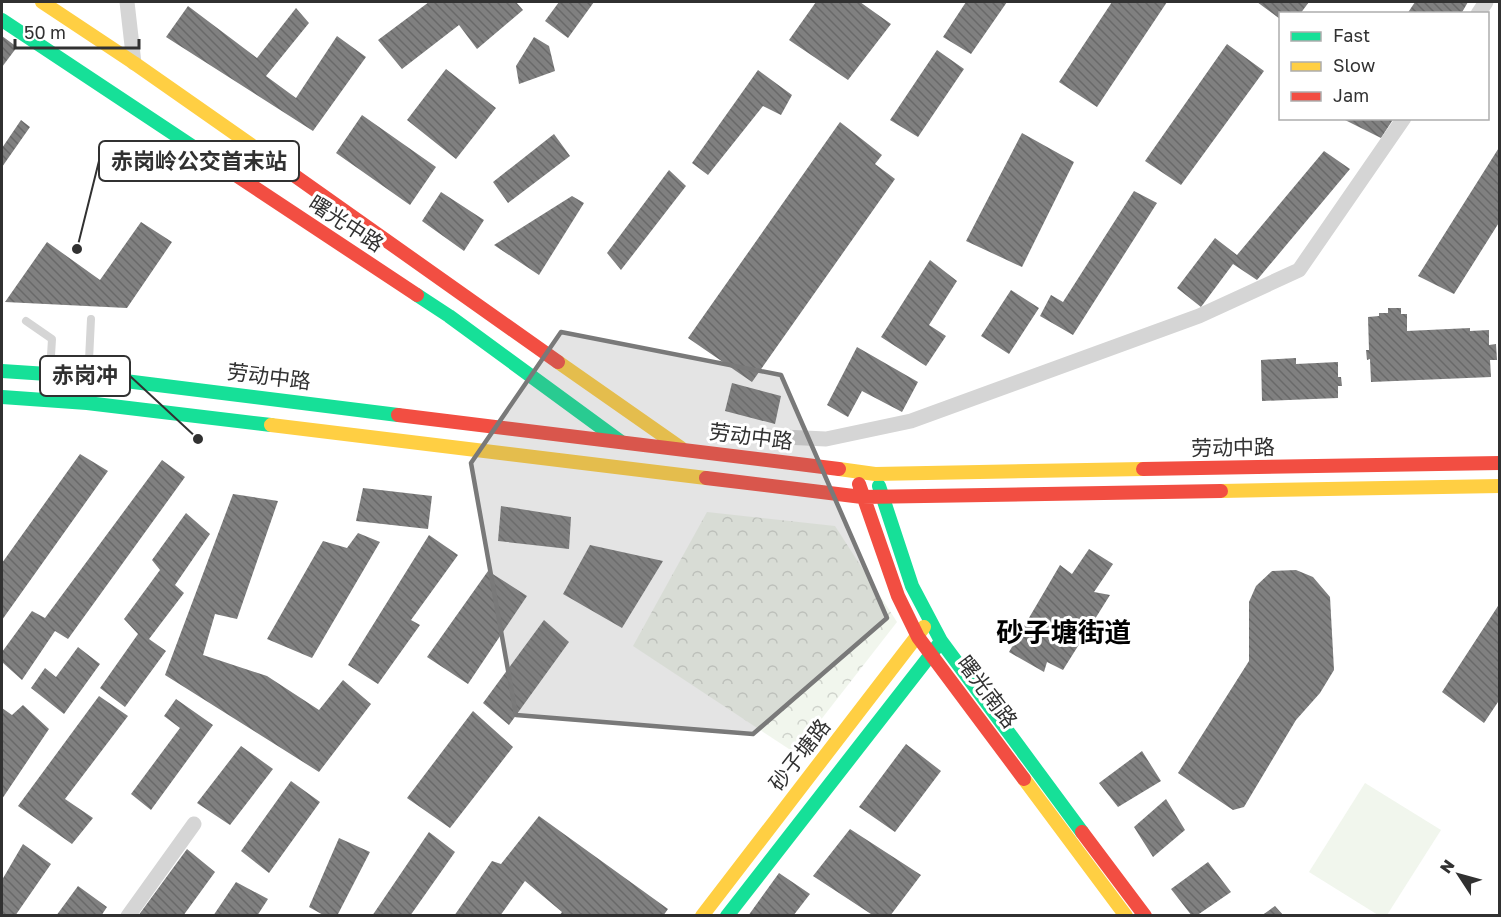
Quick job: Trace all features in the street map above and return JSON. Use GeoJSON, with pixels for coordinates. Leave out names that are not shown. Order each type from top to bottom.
{"type":"FeatureCollection","features":[{"type":"Feature","properties":{"kind":"main road","name":"曙光中路"},"geometry":{"type":"LineString","coordinates":[[42,2],[134,63],[684,450]]}},
{"type":"Feature","properties":{"kind":"main road","name":"曙光中路"},"geometry":{"type":"LineString","coordinates":[[2,20],[449,316],[661,473]]}},
{"type":"Feature","properties":{"kind":"main road","name":"劳动中路"},"geometry":{"type":"LineString","coordinates":[[2,371],[88,376],[875,474],[1500,463]]}},
{"type":"Feature","properties":{"kind":"main road","name":"劳动中路"},"geometry":{"type":"LineString","coordinates":[[2,397],[87,402],[862,497],[1500,486]]}},
{"type":"Feature","properties":{"kind":"main road","name":"曙光南路"},"geometry":{"type":"LineString","coordinates":[[855,472],[898,596],[918,637],[1126,915]]}},
{"type":"Feature","properties":{"kind":"main road","name":"曙光南路"},"geometry":{"type":"LineString","coordinates":[[875,474],[912,586],[942,641],[1145,915]]}},
{"type":"Feature","properties":{"kind":"main road","name":"砂子塘路"},"geometry":{"type":"LineString","coordinates":[[702,915],[918,637],[929,619]]}},
{"type":"Feature","properties":{"kind":"main road","name":"砂子塘路"},"geometry":{"type":"LineString","coordinates":[[728,915],[942,641]]}},
{"type":"Feature","properties":{"kind":"street"},"geometry":{"type":"LineString","coordinates":[[127,2],[134,63]]}},
{"type":"Feature","properties":{"kind":"street"},"geometry":{"type":"LineString","coordinates":[[741,435],[826,439],[911,421],[1198,316],[1299,270],[1403,120]]}},
{"type":"Feature","properties":{"kind":"street"},"geometry":{"type":"LineString","coordinates":[[128,915],[194,824]]}},
{"type":"Feature","properties":{"kind":"lane"},"geometry":{"type":"LineString","coordinates":[[87,402],[91,320]]}},
{"type":"Feature","properties":{"kind":"lane"},"geometry":{"type":"LineString","coordinates":[[26,321],[52,339],[50,374]]}},
{"type":"Feature","properties":{"kind":"highlighted area"},"geometry":{"type":"Polygon","coordinates":[[[561,332],[781,375],[887,618],[753,734],[516,715],[471,463],[561,332]]]}},
{"type":"Feature","properties":{"kind":"green space"},"geometry":{"type":"Polygon","coordinates":[[[707,512],[835,526],[897,622],[795,753],[633,646],[707,512]]]}},
{"type":"Feature","properties":{"kind":"green space"},"geometry":{"type":"Polygon","coordinates":[[[1365,783],[1441,830],[1387,915],[1378,915],[1309,872],[1365,783]]]}},
{"type":"Feature","properties":{"kind":"building"},"geometry":{"type":"Polygon","coordinates":[[[429,2],[516,2],[523,10],[477,49],[459,25],[402,69],[378,40],[429,2]]]}},
{"type":"Feature","properties":{"kind":"building"},"geometry":{"type":"Polygon","coordinates":[[[559,2],[594,2],[568,38],[545,21],[559,2]]]}},
{"type":"Feature","properties":{"kind":"building"},"geometry":{"type":"Polygon","coordinates":[[[816,2],[860,2],[891,24],[848,80],[789,40],[816,2]]]}},
{"type":"Feature","properties":{"kind":"building"},"geometry":{"type":"Polygon","coordinates":[[[966,2],[1007,2],[971,54],[943,37],[966,2]]]}},
{"type":"Feature","properties":{"kind":"building"},"geometry":{"type":"Polygon","coordinates":[[[1112,2],[1167,2],[1097,107],[1059,82],[1112,2]]]}},
{"type":"Feature","properties":{"kind":"building"},"geometry":{"type":"Polygon","coordinates":[[[1257,2],[1309,2],[1302,12],[1279,12],[1279,18],[1257,2]]]}},
{"type":"Feature","properties":{"kind":"building"},"geometry":{"type":"Polygon","coordinates":[[[1415,2],[1468,2],[1462,12],[1408,12],[1415,2]]]}},
{"type":"Feature","properties":{"kind":"building"},"geometry":{"type":"Polygon","coordinates":[[[188,6],[257,58],[296,8],[309,23],[266,76],[296,98],[337,36],[366,57],[313,131],[166,37],[188,6]]]}},
{"type":"Feature","properties":{"kind":"building"},"geometry":{"type":"Polygon","coordinates":[[[2,36],[17,47],[2,67],[2,36]]]}},
{"type":"Feature","properties":{"kind":"building"},"geometry":{"type":"Polygon","coordinates":[[[534,37],[549,46],[555,71],[519,84],[516,66],[534,37]]]}},
{"type":"Feature","properties":{"kind":"building"},"geometry":{"type":"Polygon","coordinates":[[[1227,44],[1264,71],[1181,185],[1145,161],[1227,44]]]}},
{"type":"Feature","properties":{"kind":"building"},"geometry":{"type":"Polygon","coordinates":[[[937,50],[964,69],[918,137],[890,120],[937,50]]]}},
{"type":"Feature","properties":{"kind":"building"},"geometry":{"type":"Polygon","coordinates":[[[446,69],[496,108],[456,159],[407,120],[446,69]]]}},
{"type":"Feature","properties":{"kind":"building"},"geometry":{"type":"Polygon","coordinates":[[[758,70],[792,95],[781,115],[763,106],[708,175],[692,163],[758,70]]]}},
{"type":"Feature","properties":{"kind":"building"},"geometry":{"type":"Polygon","coordinates":[[[362,115],[436,167],[410,205],[336,153],[362,115]]]}},
{"type":"Feature","properties":{"kind":"building"},"geometry":{"type":"Polygon","coordinates":[[[21,120],[30,127],[2,167],[2,148],[21,120]]]}},
{"type":"Feature","properties":{"kind":"building"},"geometry":{"type":"Polygon","coordinates":[[[1345,120],[1393,120],[1381,138],[1345,120]]]}},
{"type":"Feature","properties":{"kind":"building"},"geometry":{"type":"Polygon","coordinates":[[[840,122],[882,155],[875,164],[895,179],[752,382],[688,338],[840,122]]]}},
{"type":"Feature","properties":{"kind":"building"},"geometry":{"type":"Polygon","coordinates":[[[1022,133],[1074,162],[1022,267],[966,241],[1022,133]]]}},
{"type":"Feature","properties":{"kind":"building"},"geometry":{"type":"Polygon","coordinates":[[[554,134],[570,156],[508,203],[493,182],[554,134]]]}},
{"type":"Feature","properties":{"kind":"building"},"geometry":{"type":"Polygon","coordinates":[[[1500,146],[1500,221],[1454,294],[1418,276],[1500,146]]]}},
{"type":"Feature","properties":{"kind":"building"},"geometry":{"type":"Polygon","coordinates":[[[1324,151],[1350,169],[1257,280],[1233,264],[1201,307],[1177,288],[1215,238],[1237,255],[1324,151]]]}},
{"type":"Feature","properties":{"kind":"building"},"geometry":{"type":"Polygon","coordinates":[[[669,170],[686,186],[621,270],[607,253],[669,170]]]}},
{"type":"Feature","properties":{"kind":"building"},"geometry":{"type":"Polygon","coordinates":[[[1134,191],[1157,203],[1073,335],[1040,316],[1051,295],[1063,302],[1134,191]]]}},
{"type":"Feature","properties":{"kind":"building"},"geometry":{"type":"Polygon","coordinates":[[[441,192],[484,220],[464,251],[422,221],[441,192]]]}},
{"type":"Feature","properties":{"kind":"building"},"geometry":{"type":"Polygon","coordinates":[[[572,196],[584,203],[539,275],[494,245],[572,196]]]}},
{"type":"Feature","properties":{"kind":"building"},"geometry":{"type":"Polygon","coordinates":[[[141,222],[172,242],[127,308],[5,302],[47,242],[100,280],[141,222]]]}},
{"type":"Feature","properties":{"kind":"building"},"geometry":{"type":"Polygon","coordinates":[[[930,260],[957,281],[929,325],[946,336],[926,366],[881,337],[930,260]]]}},
{"type":"Feature","properties":{"kind":"building"},"geometry":{"type":"Polygon","coordinates":[[[1011,290],[1039,308],[1009,354],[981,336],[1011,290]]]}},
{"type":"Feature","properties":{"kind":"building"},"geometry":{"type":"Polygon","coordinates":[[[1388,308],[1401,308],[1401,314],[1407,314],[1407,331],[1470,328],[1470,331],[1489,330],[1489,345],[1496,344],[1497,360],[1490,360],[1491,377],[1371,382],[1370,359],[1367,360],[1366,350],[1369,350],[1368,317],[1388,313],[1388,308]]]}},
{"type":"Feature","properties":{"kind":"building"},"geometry":{"type":"Polygon","coordinates":[[[857,347],[918,382],[902,412],[862,391],[848,417],[827,405],[857,347]]]}},
{"type":"Feature","properties":{"kind":"building"},"geometry":{"type":"Polygon","coordinates":[[[1296,358],[1296,364],[1338,362],[1338,377],[1341,377],[1342,386],[1338,386],[1338,398],[1262,401],[1261,360],[1296,358]]]}},
{"type":"Feature","properties":{"kind":"building"},"geometry":{"type":"Polygon","coordinates":[[[732,383],[781,396],[775,424],[725,411],[732,383]]]}},
{"type":"Feature","properties":{"kind":"building"},"geometry":{"type":"Polygon","coordinates":[[[80,454],[108,471],[2,620],[2,563],[80,454]]]}},
{"type":"Feature","properties":{"kind":"building"},"geometry":{"type":"Polygon","coordinates":[[[162,460],[185,477],[68,639],[55,631],[22,680],[2,662],[2,652],[32,611],[45,618],[162,460]]]}},
{"type":"Feature","properties":{"kind":"building"},"geometry":{"type":"Polygon","coordinates":[[[363,488],[432,496],[428,529],[356,521],[363,488]]]}},
{"type":"Feature","properties":{"kind":"building"},"geometry":{"type":"Polygon","coordinates":[[[233,494],[278,501],[237,619],[215,614],[203,655],[267,676],[319,710],[343,680],[371,704],[319,772],[165,675],[233,494]]]}},
{"type":"Feature","properties":{"kind":"building"},"geometry":{"type":"Polygon","coordinates":[[[501,506],[571,517],[569,549],[498,541],[501,506]]]}},
{"type":"Feature","properties":{"kind":"building"},"geometry":{"type":"Polygon","coordinates":[[[186,513],[210,534],[175,585],[184,593],[149,639],[166,651],[125,707],[100,688],[138,634],[124,619],[160,570],[152,560],[186,513]]]}},
{"type":"Feature","properties":{"kind":"building"},"geometry":{"type":"Polygon","coordinates":[[[358,533],[380,542],[312,658],[267,639],[323,541],[347,548],[358,533]]]}},
{"type":"Feature","properties":{"kind":"building"},"geometry":{"type":"Polygon","coordinates":[[[429,535],[458,555],[411,620],[420,625],[378,684],[348,665],[429,535]]]}},
{"type":"Feature","properties":{"kind":"building"},"geometry":{"type":"Polygon","coordinates":[[[590,545],[663,561],[622,628],[563,594],[590,545]]]}},
{"type":"Feature","properties":{"kind":"building"},"geometry":{"type":"Polygon","coordinates":[[[1089,549],[1113,564],[1094,592],[1110,595],[1063,670],[1047,662],[1044,672],[1009,652],[1060,565],[1072,574],[1089,549]]]}},
{"type":"Feature","properties":{"kind":"building"},"geometry":{"type":"Polygon","coordinates":[[[1296,570],[1313,577],[1330,597],[1334,670],[1320,693],[1296,720],[1244,807],[1233,810],[1178,773],[1249,661],[1249,602],[1256,586],[1272,571],[1296,570]]]}},
{"type":"Feature","properties":{"kind":"building"},"geometry":{"type":"Polygon","coordinates":[[[488,571],[527,596],[468,684],[427,657],[488,571]]]}},
{"type":"Feature","properties":{"kind":"building"},"geometry":{"type":"Polygon","coordinates":[[[1498,606],[1500,608],[1500,699],[1484,723],[1442,692],[1498,606]]]}},
{"type":"Feature","properties":{"kind":"building"},"geometry":{"type":"Polygon","coordinates":[[[544,620],[569,642],[509,725],[483,703],[544,620]]]}},
{"type":"Feature","properties":{"kind":"building"},"geometry":{"type":"Polygon","coordinates":[[[78,647],[100,664],[64,714],[31,688],[45,668],[56,677],[78,647]]]}},
{"type":"Feature","properties":{"kind":"building"},"geometry":{"type":"Polygon","coordinates":[[[99,696],[128,716],[65,799],[93,818],[72,844],[18,806],[99,696]]]}},
{"type":"Feature","properties":{"kind":"building"},"geometry":{"type":"Polygon","coordinates":[[[176,699],[213,725],[151,810],[131,794],[180,728],[164,716],[176,699]]]}},
{"type":"Feature","properties":{"kind":"building"},"geometry":{"type":"Polygon","coordinates":[[[23,705],[49,729],[2,799],[2,708],[12,715],[23,705]]]}},
{"type":"Feature","properties":{"kind":"building"},"geometry":{"type":"Polygon","coordinates":[[[473,711],[513,747],[450,828],[407,798],[473,711]]]}},
{"type":"Feature","properties":{"kind":"building"},"geometry":{"type":"Polygon","coordinates":[[[906,744],[941,771],[895,832],[859,807],[906,744]]]}},
{"type":"Feature","properties":{"kind":"building"},"geometry":{"type":"Polygon","coordinates":[[[241,746],[273,769],[230,825],[197,803],[241,746]]]}},
{"type":"Feature","properties":{"kind":"building"},"geometry":{"type":"Polygon","coordinates":[[[1142,751],[1161,781],[1118,807],[1099,783],[1142,751]]]}},
{"type":"Feature","properties":{"kind":"building"},"geometry":{"type":"Polygon","coordinates":[[[291,781],[320,802],[269,873],[241,851],[291,781]]]}},
{"type":"Feature","properties":{"kind":"building"},"geometry":{"type":"Polygon","coordinates":[[[1166,799],[1185,830],[1153,857],[1134,827],[1166,799]]]}},
{"type":"Feature","properties":{"kind":"building"},"geometry":{"type":"Polygon","coordinates":[[[539,816],[668,909],[663,916],[559,916],[562,912],[525,881],[500,916],[454,916],[492,861],[501,864],[539,816]]]}},
{"type":"Feature","properties":{"kind":"building"},"geometry":{"type":"Polygon","coordinates":[[[850,829],[921,875],[890,916],[874,916],[813,876],[850,829]]]}},
{"type":"Feature","properties":{"kind":"building"},"geometry":{"type":"Polygon","coordinates":[[[429,832],[455,852],[410,916],[372,916],[429,832]]]}},
{"type":"Feature","properties":{"kind":"building"},"geometry":{"type":"Polygon","coordinates":[[[339,838],[370,852],[337,916],[325,916],[309,907],[339,838]]]}},
{"type":"Feature","properties":{"kind":"building"},"geometry":{"type":"Polygon","coordinates":[[[23,844],[51,864],[15,916],[2,916],[2,880],[23,844]]]}},
{"type":"Feature","properties":{"kind":"building"},"geometry":{"type":"Polygon","coordinates":[[[187,849],[215,872],[183,916],[138,916],[187,849]]]}},
{"type":"Feature","properties":{"kind":"building"},"geometry":{"type":"Polygon","coordinates":[[[1208,862],[1231,892],[1196,916],[1192,916],[1171,889],[1208,862]]]}},
{"type":"Feature","properties":{"kind":"building"},"geometry":{"type":"Polygon","coordinates":[[[779,873],[810,894],[793,916],[748,916],[779,873]]]}},
{"type":"Feature","properties":{"kind":"building"},"geometry":{"type":"Polygon","coordinates":[[[236,882],[268,899],[257,916],[213,916],[236,882]]]}},
{"type":"Feature","properties":{"kind":"building"},"geometry":{"type":"Polygon","coordinates":[[[78,886],[107,907],[101,916],[56,916],[78,886]]]}},
{"type":"Feature","properties":{"kind":"building"},"geometry":{"type":"Polygon","coordinates":[[[1275,906],[1284,916],[1261,916],[1275,906]]]}},
{"type":"Feature","properties":{"kind":"traffic: fast"},"geometry":{"type":"LineString","coordinates":[[2,20],[207,156]]}},
{"type":"Feature","properties":{"kind":"traffic: fast"},"geometry":{"type":"LineString","coordinates":[[417,295],[621,442]]}},
{"type":"Feature","properties":{"kind":"traffic: fast"},"geometry":{"type":"LineString","coordinates":[[2,371],[93,377],[398,415]]}},
{"type":"Feature","properties":{"kind":"traffic: fast"},"geometry":{"type":"LineString","coordinates":[[2,397],[87,403],[271,425]]}},
{"type":"Feature","properties":{"kind":"traffic: fast"},"geometry":{"type":"LineString","coordinates":[[879,486],[912,586],[941,641],[1082,832]]}},
{"type":"Feature","properties":{"kind":"traffic: fast"},"geometry":{"type":"LineString","coordinates":[[727,916],[939,644]]}},
{"type":"Feature","properties":{"kind":"traffic: slow"},"geometry":{"type":"LineString","coordinates":[[42,2],[254,147]]}},
{"type":"Feature","properties":{"kind":"traffic: slow"},"geometry":{"type":"LineString","coordinates":[[558,362],[681,448]]}},
{"type":"Feature","properties":{"kind":"traffic: slow"},"geometry":{"type":"LineString","coordinates":[[271,425],[706,478]]}},
{"type":"Feature","properties":{"kind":"traffic: slow"},"geometry":{"type":"LineString","coordinates":[[839,469],[875,474],[1143,469]]}},
{"type":"Feature","properties":{"kind":"traffic: slow"},"geometry":{"type":"LineString","coordinates":[[1221,491],[1500,486]]}},
{"type":"Feature","properties":{"kind":"traffic: slow"},"geometry":{"type":"LineString","coordinates":[[702,916],[924,627]]}},
{"type":"Feature","properties":{"kind":"traffic: slow"},"geometry":{"type":"LineString","coordinates":[[1024,779],[1126,916]]}},
{"type":"Feature","properties":{"kind":"traffic: jam"},"geometry":{"type":"LineString","coordinates":[[254,147],[558,362]]}},
{"type":"Feature","properties":{"kind":"traffic: jam"},"geometry":{"type":"LineString","coordinates":[[207,156],[417,295]]}},
{"type":"Feature","properties":{"kind":"traffic: jam"},"geometry":{"type":"LineString","coordinates":[[398,415],[839,469]]}},
{"type":"Feature","properties":{"kind":"traffic: jam"},"geometry":{"type":"LineString","coordinates":[[1143,469],[1500,463]]}},
{"type":"Feature","properties":{"kind":"traffic: jam"},"geometry":{"type":"LineString","coordinates":[[706,478],[862,497],[1221,491]]}},
{"type":"Feature","properties":{"kind":"traffic: jam"},"geometry":{"type":"LineString","coordinates":[[859,484],[898,596],[918,637],[1024,779]]}},
{"type":"Feature","properties":{"kind":"traffic: jam"},"geometry":{"type":"LineString","coordinates":[[1082,832],[1145,916]]}},
{"type":"Feature","properties":{"kind":"place","name":"赤岗岭公交首末站"},"geometry":{"type":"Point","coordinates":[77,249]}},
{"type":"Feature","properties":{"kind":"place","name":"赤岗冲"},"geometry":{"type":"Point","coordinates":[198,439]}},
{"type":"Feature","properties":{"kind":"district","name":"砂子塘街道"},"geometry":{"type":"Point","coordinates":[1064,633]}}]}
